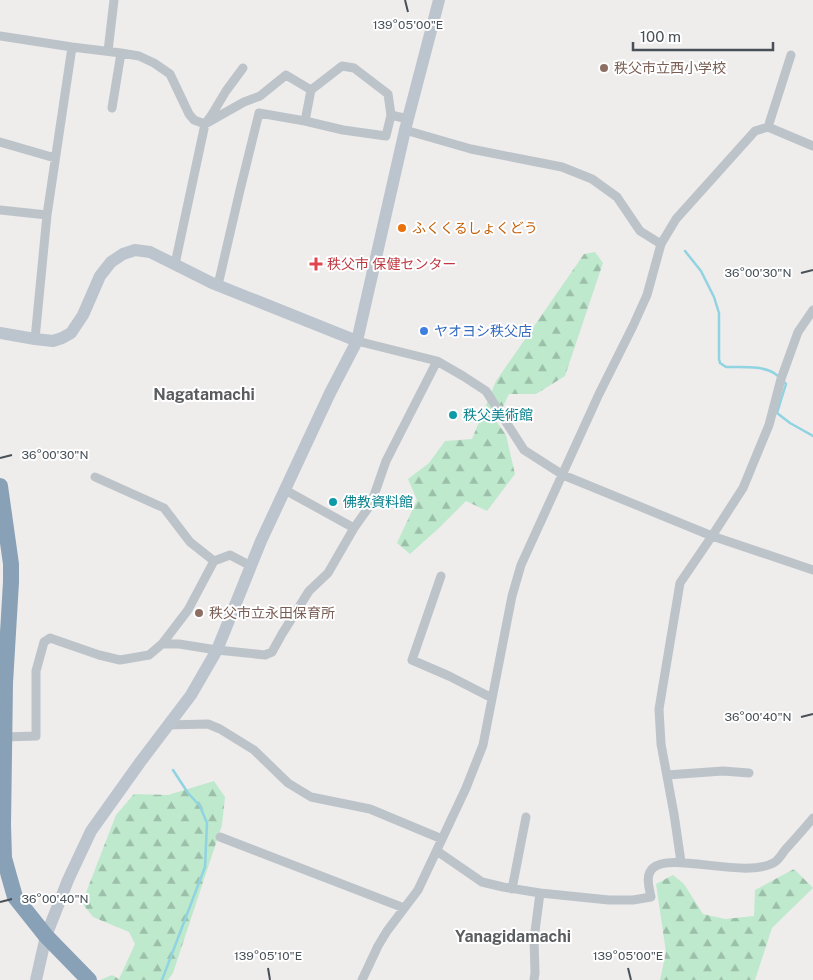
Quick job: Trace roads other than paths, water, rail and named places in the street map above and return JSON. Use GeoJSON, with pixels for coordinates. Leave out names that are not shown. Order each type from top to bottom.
{"type":"FeatureCollection","features":[{"type":"Feature","properties":{"kind":"highway"},"geometry":{"type":"LineString","coordinates":[[0,486],[11,564],[2,685],[4,737],[2,861],[15,897],[46,936],[89,980]]}},
{"type":"Feature","properties":{"kind":"street"},"geometry":{"type":"LineString","coordinates":[[108,51],[114,0]]}},
{"type":"Feature","properties":{"kind":"street"},"geometry":{"type":"LineString","coordinates":[[36,980],[46,936],[68,880],[91,831],[167,725],[192,695],[217,650],[250,566],[284,490],[357,341],[407,124],[439,0]]}},
{"type":"Feature","properties":{"kind":"street"},"geometry":{"type":"LineString","coordinates":[[0,36],[139,56],[170,74],[189,114],[194,120],[205,124],[244,102],[260,96],[286,75],[311,90]]}},
{"type":"Feature","properties":{"kind":"street"},"geometry":{"type":"LineString","coordinates":[[35,339],[47,215],[72,47]]}},
{"type":"Feature","properties":{"kind":"street"},"geometry":{"type":"LineString","coordinates":[[112,108],[121,53]]}},
{"type":"Feature","properties":{"kind":"street"},"geometry":{"type":"LineString","coordinates":[[768,127],[791,55]]}},
{"type":"Feature","properties":{"kind":"street"},"geometry":{"type":"LineString","coordinates":[[218,285],[259,113],[343,130],[386,136],[390,115],[388,94],[354,68],[342,66],[311,90],[305,121]]}},
{"type":"Feature","properties":{"kind":"street"},"geometry":{"type":"LineString","coordinates":[[175,264],[205,124],[243,68]]}},
{"type":"Feature","properties":{"kind":"street"},"geometry":{"type":"LineString","coordinates":[[390,115],[407,124],[471,150],[562,167],[592,180],[617,197],[640,231],[661,244]]}},
{"type":"Feature","properties":{"kind":"street"},"geometry":{"type":"LineString","coordinates":[[362,980],[387,930],[418,890],[466,788],[483,745],[512,596],[521,565],[599,394],[647,295],[661,244],[676,219],[755,131],[768,127],[813,146]]}},
{"type":"Feature","properties":{"kind":"street"},"geometry":{"type":"LineString","coordinates":[[0,142],[56,158]]}},
{"type":"Feature","properties":{"kind":"street"},"geometry":{"type":"LineString","coordinates":[[0,210],[47,215]]}},
{"type":"Feature","properties":{"kind":"street"},"geometry":{"type":"LineString","coordinates":[[0,333],[53,341],[62,338],[71,333],[83,315],[100,276],[111,262],[123,254],[135,250],[150,252],[218,285],[357,341],[437,361],[486,391],[524,450],[563,475],[712,536],[813,570]]}},
{"type":"Feature","properties":{"kind":"street"},"geometry":{"type":"LineString","coordinates":[[681,862],[661,744],[659,709],[680,584],[743,488],[770,425],[781,380],[798,332],[813,310]]}},
{"type":"Feature","properties":{"kind":"street"},"geometry":{"type":"LineString","coordinates":[[162,644],[179,644],[265,655],[272,652],[308,591],[328,573],[354,528],[371,504],[386,461],[437,361]]}},
{"type":"Feature","properties":{"kind":"street"},"geometry":{"type":"LineString","coordinates":[[95,477],[164,508],[190,542],[214,561]]}},
{"type":"Feature","properties":{"kind":"street"},"geometry":{"type":"LineString","coordinates":[[284,490],[354,528]]}},
{"type":"Feature","properties":{"kind":"street"},"geometry":{"type":"LineString","coordinates":[[4,737],[36,736],[36,671],[44,642],[50,638],[99,655],[120,660],[149,655],[162,644],[188,610],[214,561],[230,555],[250,566]]}},
{"type":"Feature","properties":{"kind":"street"},"geometry":{"type":"LineString","coordinates":[[441,576],[412,660],[492,698]]}},
{"type":"Feature","properties":{"kind":"street"},"geometry":{"type":"LineString","coordinates":[[167,725],[208,724],[220,729],[254,750],[288,783],[311,797],[370,809],[442,839]]}},
{"type":"Feature","properties":{"kind":"street"},"geometry":{"type":"LineString","coordinates":[[667,775],[722,771],[749,773]]}},
{"type":"Feature","properties":{"kind":"street"},"geometry":{"type":"LineString","coordinates":[[512,889],[526,816]]}},
{"type":"Feature","properties":{"kind":"street"},"geometry":{"type":"LineString","coordinates":[[437,851],[482,882],[540,893],[609,900],[633,900],[651,897],[648,883],[650,872],[660,864],[681,862],[750,868],[775,862],[813,818]]}},
{"type":"Feature","properties":{"kind":"street"},"geometry":{"type":"LineString","coordinates":[[220,838],[404,908]]}},
{"type":"Feature","properties":{"kind":"street"},"geometry":{"type":"LineString","coordinates":[[534,980],[534,939],[540,893]]}},
{"type":"Feature","properties":{"kind":"waterway"},"geometry":{"type":"LineString","coordinates":[[685,251],[701,271],[714,297],[719,313],[720,363],[726,367],[760,368],[773,372],[778,376]]}},
{"type":"Feature","properties":{"kind":"waterway"},"geometry":{"type":"LineString","coordinates":[[782,380],[786,384],[777,413],[813,436]]}},
{"type":"Feature","properties":{"kind":"waterway"},"geometry":{"type":"LineString","coordinates":[[162,980],[205,867],[207,823],[200,806],[188,793],[173,770]]}},
{"type":"Feature","properties":{"kind":"place","name":"秩父市立西小学校"},"geometry":{"type":"Point","coordinates":[604,68]}},
{"type":"Feature","properties":{"kind":"place","name":"ふくくるしょくどう"},"geometry":{"type":"Point","coordinates":[402,228]}},
{"type":"Feature","properties":{"kind":"place","name":"秩父市 保健センター"},"geometry":{"type":"Point","coordinates":[316,264]}},
{"type":"Feature","properties":{"kind":"place","name":"ヤオヨシ秩父店"},"geometry":{"type":"Point","coordinates":[424,331]}},
{"type":"Feature","properties":{"kind":"place","name":"秩父美術館"},"geometry":{"type":"Point","coordinates":[453,415]}},
{"type":"Feature","properties":{"kind":"place","name":"佛教資料館"},"geometry":{"type":"Point","coordinates":[333,502]}},
{"type":"Feature","properties":{"kind":"place","name":"秩父市立永田保育所"},"geometry":{"type":"Point","coordinates":[199,613]}},
{"type":"Feature","properties":{"kind":"district","name":"Nagatamachi"},"geometry":{"type":"Point","coordinates":[204,394]}},
{"type":"Feature","properties":{"kind":"district","name":"Yanagidamachi"},"geometry":{"type":"Point","coordinates":[513,936]}}]}
